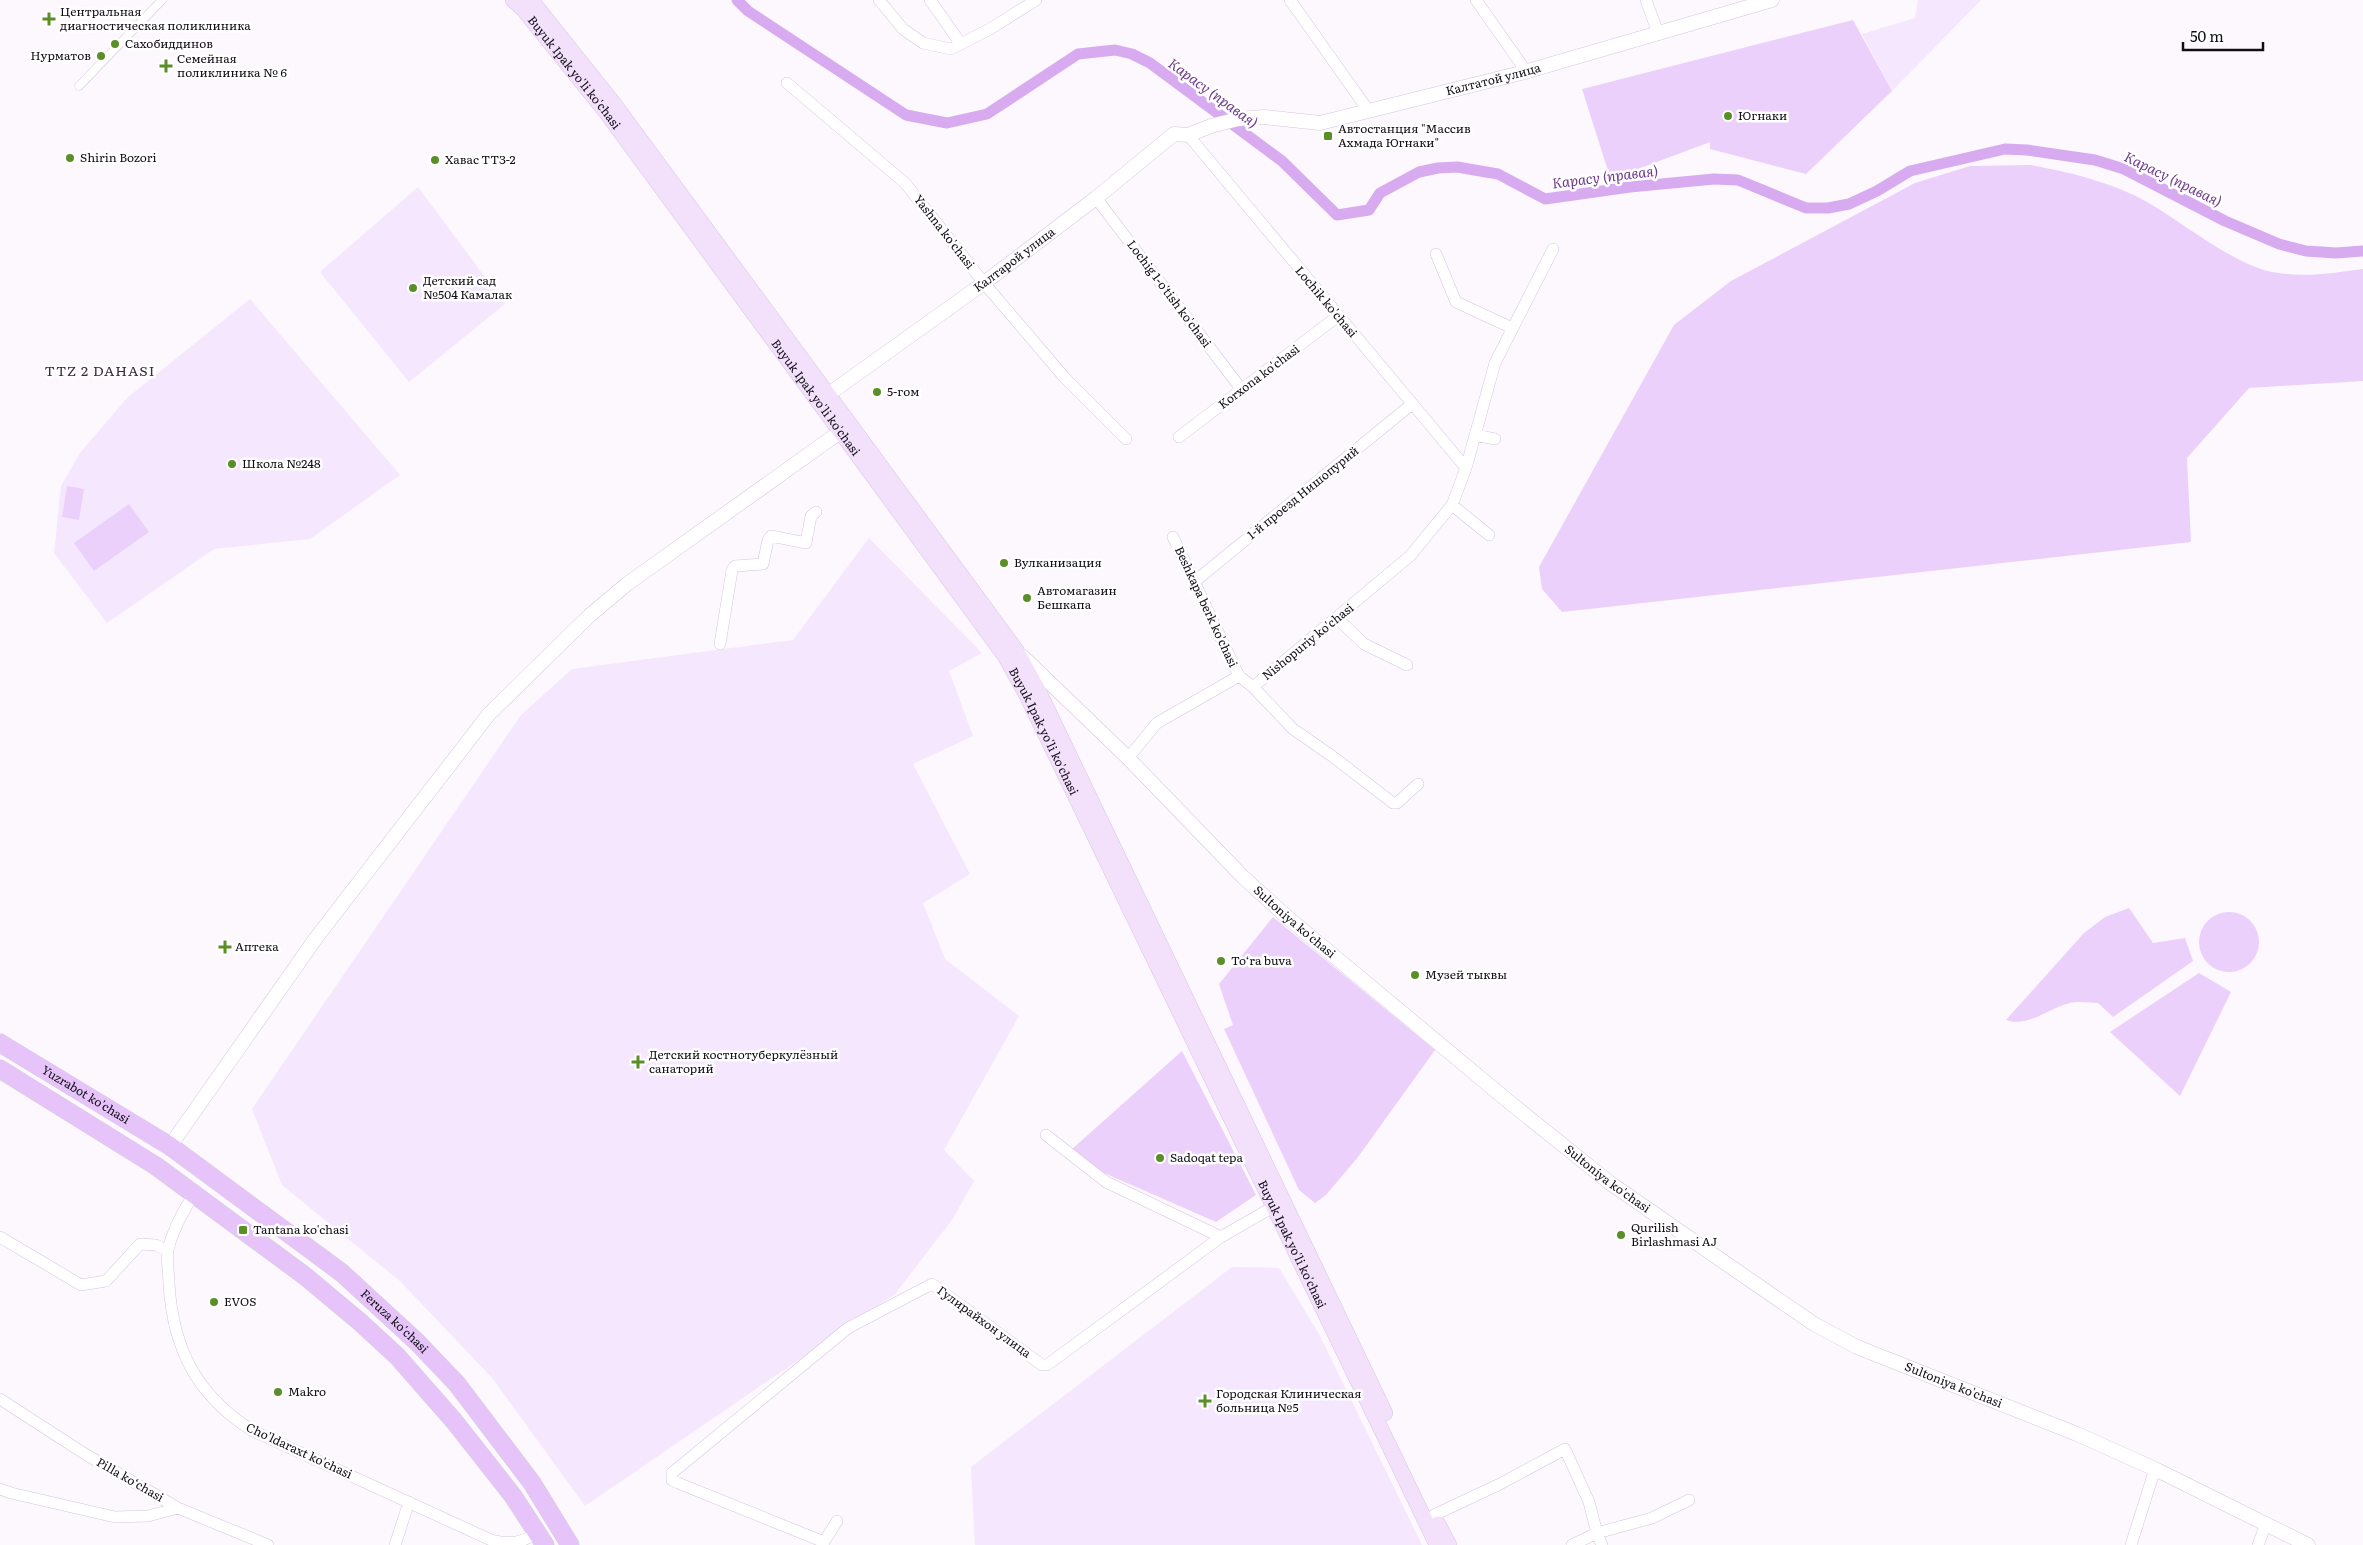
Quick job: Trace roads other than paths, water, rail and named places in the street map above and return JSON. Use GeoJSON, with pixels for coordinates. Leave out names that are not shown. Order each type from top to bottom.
{"type":"FeatureCollection","features":[{"type":"Feature","properties":{"kind":"main road","name":"Buyuk Ipak yo'li ko'chasi"},"geometry":{"type":"LineString","coordinates":[[513,0],[606,112],[823,398]]}},
{"type":"Feature","properties":{"kind":"main road","name":"Buyuk Ipak yo'li ko'chasi"},"geometry":{"type":"LineString","coordinates":[[531,0],[614,104],[845,428],[999,648],[1016,676],[1449,1545]]}},
{"type":"Feature","properties":{"kind":"main road","name":"Buyuk Ipak yo'li ko'chasi"},"geometry":{"type":"LineString","coordinates":[[845,428],[1016,650],[1038,690],[1437,1545]]}},
{"type":"Feature","properties":{"kind":"main road","name":"Yuzrabot ko'chasi"},"geometry":{"type":"LineString","coordinates":[[0,1043],[170,1146]]}},
{"type":"Feature","properties":{"kind":"main road","name":"Yuzrabot ko'chasi"},"geometry":{"type":"LineString","coordinates":[[0,1069],[156,1166]]}},
{"type":"Feature","properties":{"kind":"main road"},"geometry":{"type":"LineString","coordinates":[[156,1166],[170,1146]]}},
{"type":"Feature","properties":{"kind":"main road","name":"Feruza ko'chasi"},"geometry":{"type":"LineString","coordinates":[[170,1146],[342,1272],[417,1342],[456,1384],[501,1440],[532,1482],[570,1545]]}},
{"type":"Feature","properties":{"kind":"main road","name":"Feruza ko'chasi"},"geometry":{"type":"LineString","coordinates":[[156,1166],[323,1290],[397,1356],[484,1458],[541,1539]]}},
{"type":"Feature","properties":{"kind":"street"},"geometry":{"type":"LineString","coordinates":[[78,86],[162,0]]}},
{"type":"Feature","properties":{"kind":"street"},"geometry":{"type":"LineString","coordinates":[[879,0],[903,30],[923,43],[951,49],[990,29],[1021,4],[1036,0]]}},
{"type":"Feature","properties":{"kind":"street"},"geometry":{"type":"LineString","coordinates":[[930,0],[961,44]]}},
{"type":"Feature","properties":{"kind":"street"},"geometry":{"type":"LineString","coordinates":[[1290,0],[1368,110]]}},
{"type":"Feature","properties":{"kind":"street"},"geometry":{"type":"LineString","coordinates":[[1476,0],[1526,71]]}},
{"type":"Feature","properties":{"kind":"street"},"geometry":{"type":"LineString","coordinates":[[1646,0],[1658,33]]}},
{"type":"Feature","properties":{"kind":"street","name":"Калтатой улица"},"geometry":{"type":"LineString","coordinates":[[1211,126],[1238,119],[1264,117],[1320,123],[1526,71],[1772,0]]}},
{"type":"Feature","properties":{"kind":"street","name":"Yashna ko'chasi"},"geometry":{"type":"LineString","coordinates":[[787,83],[905,183],[984,283],[1064,377],[1126,439]]}},
{"type":"Feature","properties":{"kind":"street","name":"Калтарой улица"},"geometry":{"type":"LineString","coordinates":[[823,398],[984,283],[1096,198],[1174,134],[1188,135],[1211,126]]}},
{"type":"Feature","properties":{"kind":"street","name":"Lochik ko'chasi"},"geometry":{"type":"LineString","coordinates":[[1188,135],[1466,468]]}},
{"type":"Feature","properties":{"kind":"street","name":"Lochig 1-o'tish ko'chasi"},"geometry":{"type":"LineString","coordinates":[[1096,198],[1242,390]]}},
{"type":"Feature","properties":{"kind":"street","name":"Nishopuriy ko'chasi"},"geometry":{"type":"LineString","coordinates":[[1239,676],[1253,687],[1410,556],[1452,505],[1466,468],[1495,363],[1553,249]]}},
{"type":"Feature","properties":{"kind":"street"},"geometry":{"type":"LineString","coordinates":[[1436,254],[1456,302],[1512,328]]}},
{"type":"Feature","properties":{"kind":"street","name":"Korxona ko'chasi"},"geometry":{"type":"LineString","coordinates":[[1180,437],[1338,316]]}},
{"type":"Feature","properties":{"kind":"street","name":"1-й проезд Нишопурий"},"geometry":{"type":"LineString","coordinates":[[1194,582],[1412,404]]}},
{"type":"Feature","properties":{"kind":"street"},"geometry":{"type":"LineString","coordinates":[[170,1146],[316,938],[489,714],[589,616],[627,584],[845,428]]}},
{"type":"Feature","properties":{"kind":"street"},"geometry":{"type":"LineString","coordinates":[[1475,435],[1495,439]]}},
{"type":"Feature","properties":{"kind":"street"},"geometry":{"type":"LineString","coordinates":[[1452,505],[1489,535]]}},
{"type":"Feature","properties":{"kind":"street"},"geometry":{"type":"LineString","coordinates":[[720,644],[732,570],[735,566],[763,564],[768,540],[771,536],[806,542],[811,516],[816,512]]}},
{"type":"Feature","properties":{"kind":"street","name":"Beshkapa berk ko'chasi"},"geometry":{"type":"LineString","coordinates":[[1173,537],[1239,676]]}},
{"type":"Feature","properties":{"kind":"street"},"geometry":{"type":"LineString","coordinates":[[1337,618],[1364,644],[1407,665]]}},
{"type":"Feature","properties":{"kind":"street","name":"Sultoniya ko'chasi"},"geometry":{"type":"LineString","coordinates":[[1016,650],[1128,758],[1243,876],[1294,924],[1508,1102],[1610,1183],[1734,1269],[1814,1324],[1857,1347],[2077,1434],[2155,1469],[2308,1545]]}},
{"type":"Feature","properties":{"kind":"street"},"geometry":{"type":"LineString","coordinates":[[1128,758],[1157,723],[1239,676]]}},
{"type":"Feature","properties":{"kind":"street"},"geometry":{"type":"LineString","coordinates":[[1253,687],[1293,729],[1393,803],[1397,803],[1418,784]]}},
{"type":"Feature","properties":{"kind":"street"},"geometry":{"type":"LineString","coordinates":[[1046,1135],[1106,1182],[1221,1237],[1278,1204]]}},
{"type":"Feature","properties":{"kind":"street","name":"Cho'ldaraxt ko'chasi"},"geometry":{"type":"LineString","coordinates":[[194,1194],[183,1211],[168,1251],[170,1296],[175,1334],[191,1368],[214,1399],[253,1430],[454,1524],[500,1542],[516,1543],[541,1539]]}},
{"type":"Feature","properties":{"kind":"street"},"geometry":{"type":"LineString","coordinates":[[0,1236],[81,1285],[106,1281],[140,1244],[156,1245],[168,1251]]}},
{"type":"Feature","properties":{"kind":"street","name":"Гулирайхон улица"},"geometry":{"type":"LineString","coordinates":[[837,1521],[823,1543],[678,1483],[672,1480],[672,1473],[848,1328],[932,1284],[1042,1365],[1047,1365],[1221,1237]]}},
{"type":"Feature","properties":{"kind":"street","name":"Pilla ko‘chasi"},"geometry":{"type":"LineString","coordinates":[[0,1399],[85,1454],[178,1508],[268,1545]]}},
{"type":"Feature","properties":{"kind":"street"},"geometry":{"type":"LineString","coordinates":[[1434,1515],[1500,1484],[1565,1449],[1589,1502],[1602,1545]]}},
{"type":"Feature","properties":{"kind":"street"},"geometry":{"type":"LineString","coordinates":[[2131,1545],[2155,1469]]}},
{"type":"Feature","properties":{"kind":"street"},"geometry":{"type":"LineString","coordinates":[[0,1489],[10,1493],[115,1517],[148,1516],[178,1508]]}},
{"type":"Feature","properties":{"kind":"street"},"geometry":{"type":"LineString","coordinates":[[1572,1545],[1597,1533],[1652,1518],[1689,1500]]}},
{"type":"Feature","properties":{"kind":"street"},"geometry":{"type":"LineString","coordinates":[[395,1545],[410,1502]]}},
{"type":"Feature","properties":{"kind":"street"},"geometry":{"type":"LineString","coordinates":[[2258,1545],[2266,1524]]}},
{"type":"Feature","properties":{"kind":"waterway","name":"Карасу (правая)"},"geometry":{"type":"LineString","coordinates":[[737,0],[748,11],[906,115],[947,123],[987,114],[1078,54],[1115,50],[1132,54],[1150,63],[1282,161],[1337,215],[1369,210],[1380,193],[1419,172],[1457,167],[1498,174],[1545,199],[1630,187],[1714,179],[1738,180],[1806,208],[1828,208],[1849,204],[1877,191],[1910,171],[2005,149],[2027,150],[2095,160],[2124,169],[2225,221],[2279,244],[2306,251],[2336,253],[2363,251]]}},
{"type":"Feature","properties":{"kind":"place","name":"Центральная диагностическая поликлиника"},"geometry":{"type":"Point","coordinates":[49,19]}},
{"type":"Feature","properties":{"kind":"place","name":"Сахобиддинов"},"geometry":{"type":"Point","coordinates":[115,44]}},
{"type":"Feature","properties":{"kind":"place","name":"Нурматов"},"geometry":{"type":"Point","coordinates":[101,56]}},
{"type":"Feature","properties":{"kind":"place","name":"Семейная поликлиника № 6"},"geometry":{"type":"Point","coordinates":[166,66]}},
{"type":"Feature","properties":{"kind":"place","name":"Югнаки"},"geometry":{"type":"Point","coordinates":[1728,116]}},
{"type":"Feature","properties":{"kind":"place","name":"Автостанция \"Массив Ахмада Югнаки\""},"geometry":{"type":"Point","coordinates":[1328,136]}},
{"type":"Feature","properties":{"kind":"place","name":"Shirin Bozori"},"geometry":{"type":"Point","coordinates":[70,158]}},
{"type":"Feature","properties":{"kind":"place","name":"Хавас ТТЗ-2"},"geometry":{"type":"Point","coordinates":[435,160]}},
{"type":"Feature","properties":{"kind":"place","name":"Детский сад №504 Камалак"},"geometry":{"type":"Point","coordinates":[413,288]}},
{"type":"Feature","properties":{"kind":"place","name":"5-гом"},"geometry":{"type":"Point","coordinates":[877,392]}},
{"type":"Feature","properties":{"kind":"place","name":"Школа №248"},"geometry":{"type":"Point","coordinates":[232,464]}},
{"type":"Feature","properties":{"kind":"place","name":"Вулканизация"},"geometry":{"type":"Point","coordinates":[1004,563]}},
{"type":"Feature","properties":{"kind":"place","name":"Автомагазин Бешкапа"},"geometry":{"type":"Point","coordinates":[1027,598]}},
{"type":"Feature","properties":{"kind":"place","name":"Аптека"},"geometry":{"type":"Point","coordinates":[225,947]}},
{"type":"Feature","properties":{"kind":"place","name":"To‘ra buva"},"geometry":{"type":"Point","coordinates":[1221,961]}},
{"type":"Feature","properties":{"kind":"place","name":"Музей тыквы"},"geometry":{"type":"Point","coordinates":[1415,975]}},
{"type":"Feature","properties":{"kind":"place","name":"Детский костнотуберкулёзный санаторий"},"geometry":{"type":"Point","coordinates":[638,1062]}},
{"type":"Feature","properties":{"kind":"place","name":"Sadoqat tepa"},"geometry":{"type":"Point","coordinates":[1160,1158]}},
{"type":"Feature","properties":{"kind":"place","name":"Tantana ko'chasi"},"geometry":{"type":"Point","coordinates":[243,1230]}},
{"type":"Feature","properties":{"kind":"place","name":"Qurilish Birlashmasi AJ"},"geometry":{"type":"Point","coordinates":[1621,1235]}},
{"type":"Feature","properties":{"kind":"place","name":"EVOS"},"geometry":{"type":"Point","coordinates":[214,1302]}},
{"type":"Feature","properties":{"kind":"place","name":"Makro"},"geometry":{"type":"Point","coordinates":[278,1392]}},
{"type":"Feature","properties":{"kind":"place","name":"Городская Клиническая больница №5"},"geometry":{"type":"Point","coordinates":[1205,1401]}},
{"type":"Feature","properties":{"kind":"district","name":"TTZ 2 DAHASI"},"geometry":{"type":"Point","coordinates":[100,371]}}]}
